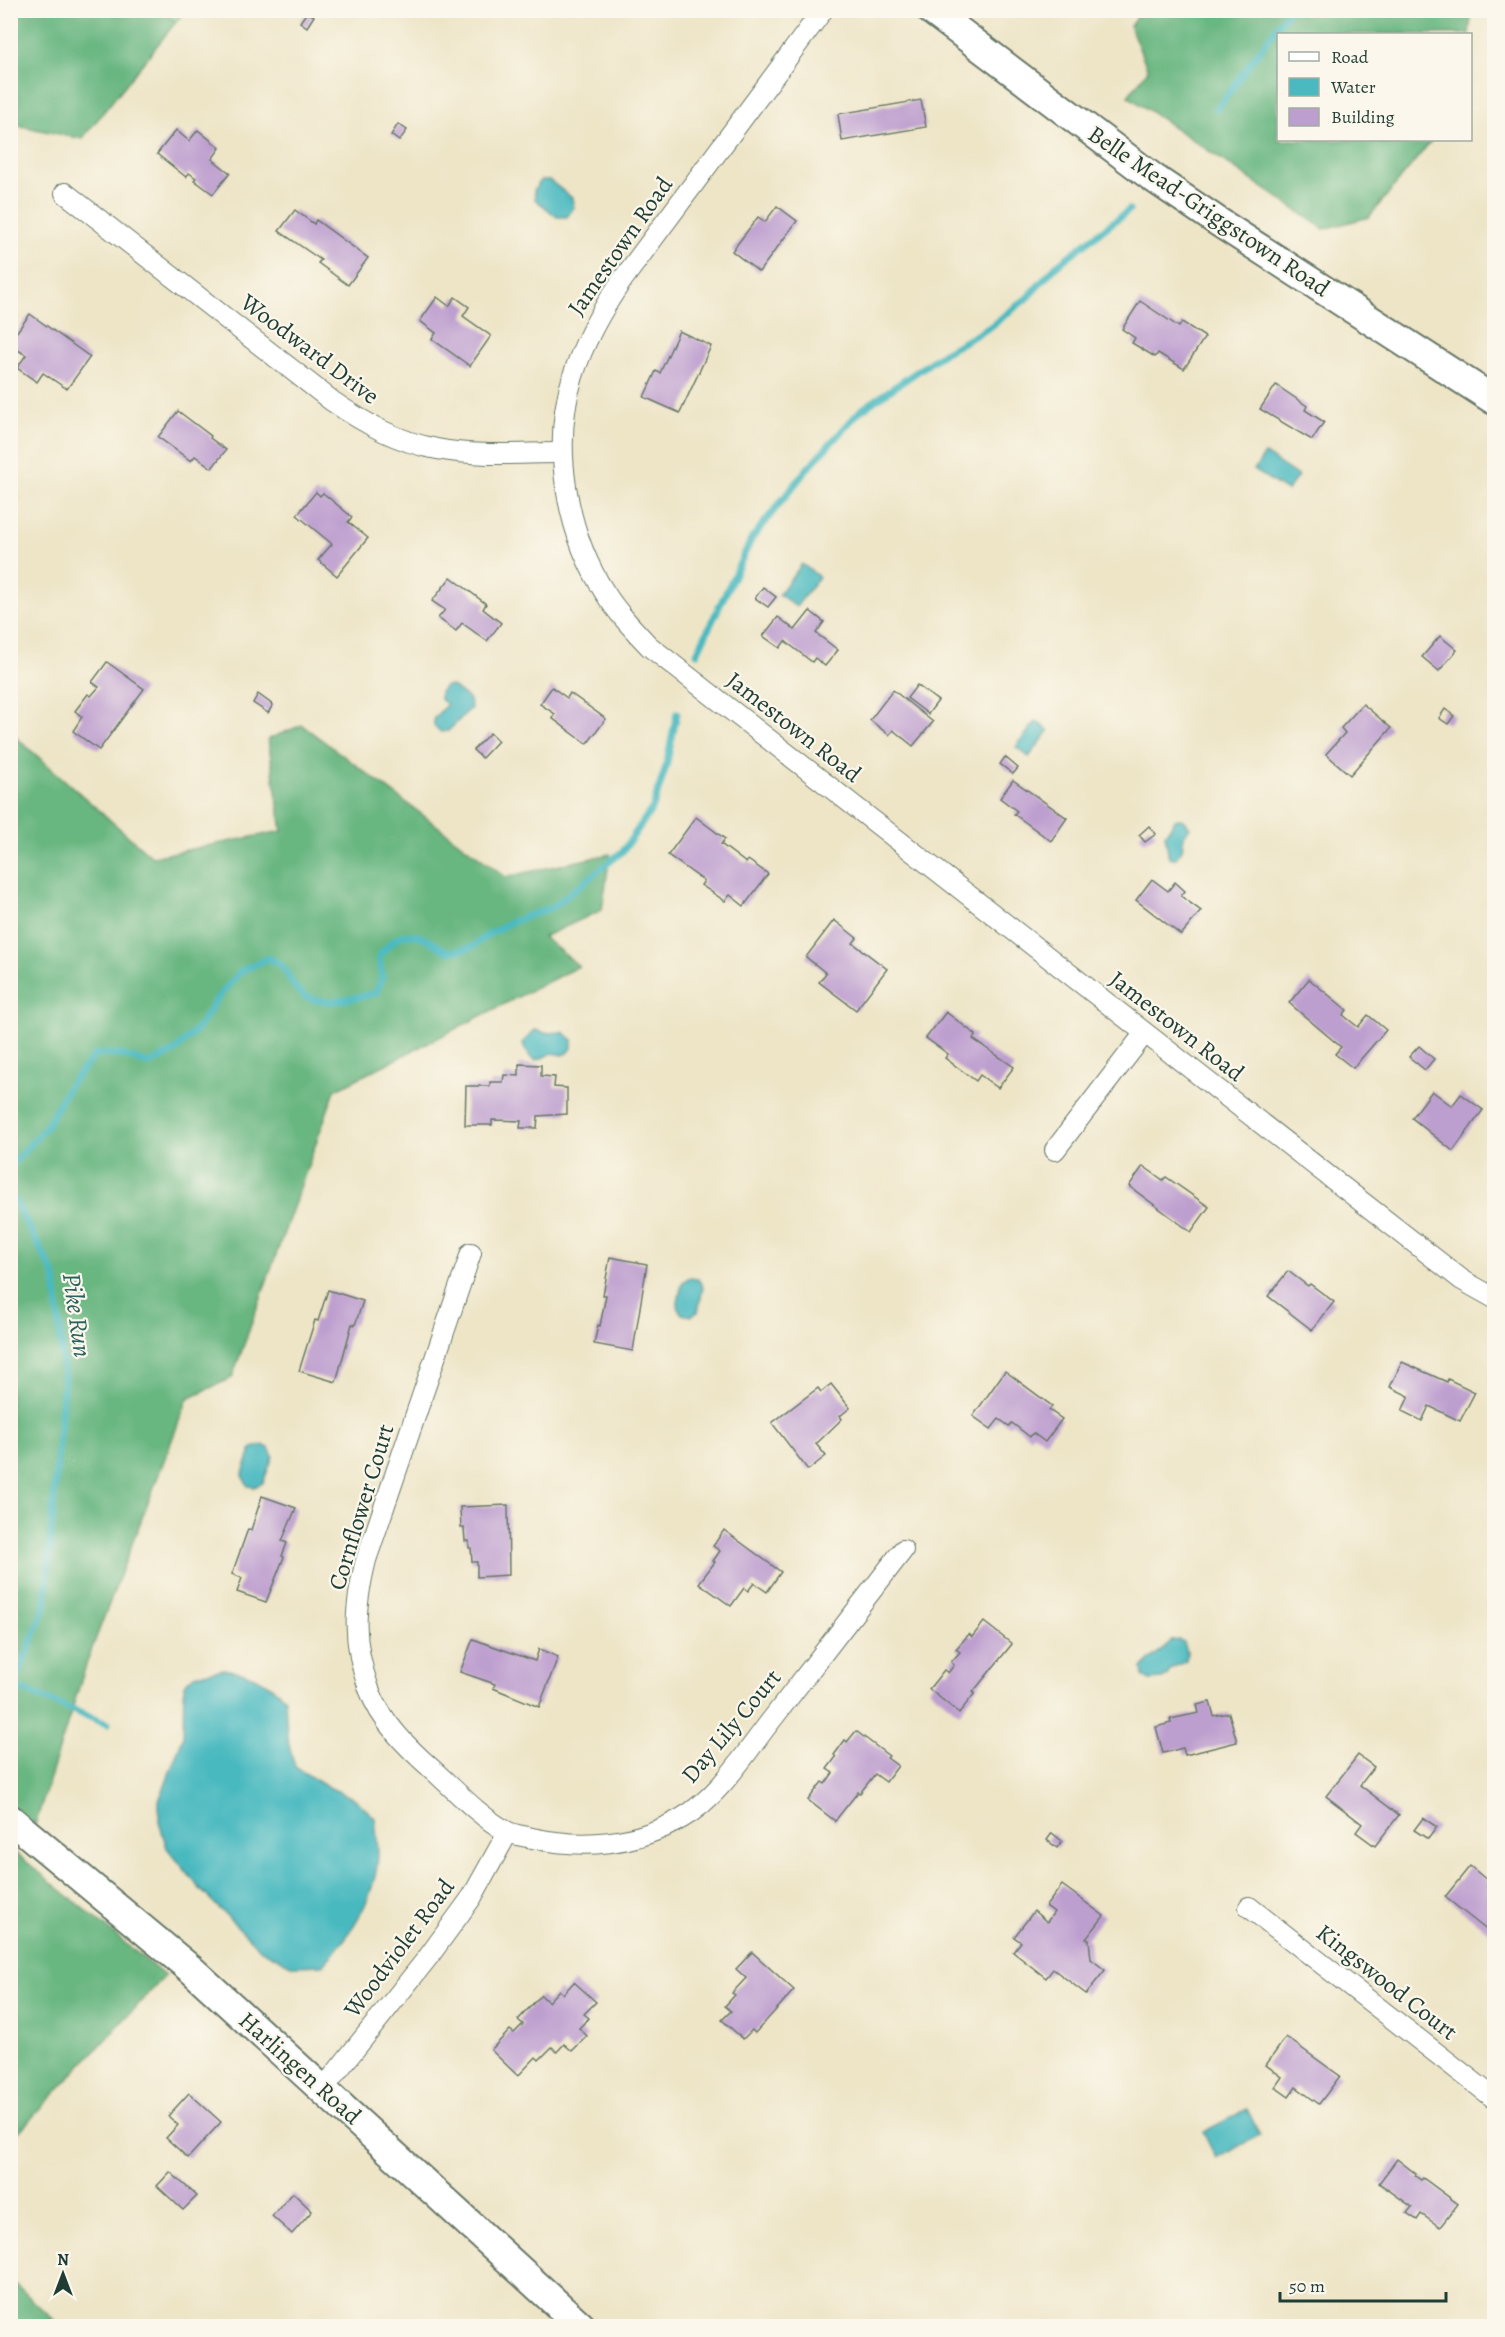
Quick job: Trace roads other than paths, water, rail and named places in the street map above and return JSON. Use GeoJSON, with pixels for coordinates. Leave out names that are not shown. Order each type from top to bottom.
{"type":"FeatureCollection","features":[{"type":"Feature","properties":{"kind":"street","name":"Jamestown Road"},"geometry":{"type":"LineString","coordinates":[[823,10],[602,309],[584,345],[572,378],[561,453],[567,495],[588,561],[605,592],[649,646],[1462,1280],[1494,1298]]}},
{"type":"Feature","properties":{"kind":"street","name":"Belle Mead-Griggstown Road"},"geometry":{"type":"LineString","coordinates":[[931,10],[1161,183],[1494,400]]}},
{"type":"Feature","properties":{"kind":"street","name":"Woodward Drive"},"geometry":{"type":"LineString","coordinates":[[65,193],[332,401],[364,423],[436,449],[475,454],[561,453]]}},
{"type":"Feature","properties":{"kind":"street"},"geometry":{"type":"LineString","coordinates":[[1054,1150],[1144,1034]]}},
{"type":"Feature","properties":{"kind":"street","name":"Cornflower Court"},"geometry":{"type":"LineString","coordinates":[[471,1253],[366,1560],[357,1599],[356,1630],[361,1660],[370,1691],[386,1720],[410,1750],[466,1800],[508,1832]]}},
{"type":"Feature","properties":{"kind":"street","name":"Day Lily Court"},"geometry":{"type":"LineString","coordinates":[[508,1832],[584,1845],[637,1837],[683,1818],[724,1781],[903,1550]]}},
{"type":"Feature","properties":{"kind":"street","name":"Harlingen Road"},"geometry":{"type":"LineString","coordinates":[[10,1819],[86,1879],[193,1971],[581,2326]]}},
{"type":"Feature","properties":{"kind":"street","name":"Woodviolet Road"},"geometry":{"type":"LineString","coordinates":[[323,2089],[442,1939],[472,1897],[508,1832]]}},
{"type":"Feature","properties":{"kind":"street","name":"Kingswood Court"},"geometry":{"type":"LineString","coordinates":[[1249,1907],[1494,2098]]}},
{"type":"Feature","properties":{"kind":"water"},"geometry":{"type":"Polygon","coordinates":[[[541,180],[549,180],[572,198],[574,207],[567,217],[557,217],[535,199],[534,190],[541,180]]]}},
{"type":"Feature","properties":{"kind":"water"},"geometry":{"type":"Polygon","coordinates":[[[1265,454],[1298,476],[1287,491],[1254,470],[1265,454]]]}},
{"type":"Feature","properties":{"kind":"water"},"geometry":{"type":"Polygon","coordinates":[[[802,564],[819,577],[796,607],[779,594],[802,564]]]}},
{"type":"Feature","properties":{"kind":"water"},"geometry":{"type":"Polygon","coordinates":[[[445,686],[452,686],[470,700],[471,708],[448,731],[441,732],[434,726],[434,718],[447,704],[440,699],[440,692],[445,686]]]}},
{"type":"Feature","properties":{"kind":"water"},"geometry":{"type":"Polygon","coordinates":[[[1036,721],[1049,731],[1029,757],[1016,747],[1036,721]]]}},
{"type":"Feature","properties":{"kind":"water"},"geometry":{"type":"Polygon","coordinates":[[[1175,820],[1184,820],[1190,827],[1184,836],[1182,850],[1176,858],[1169,858],[1165,835],[1175,820]]]}},
{"type":"Feature","properties":{"kind":"water"},"geometry":{"type":"Polygon","coordinates":[[[535,1030],[545,1033],[563,1032],[572,1039],[572,1048],[568,1053],[562,1055],[553,1053],[537,1060],[532,1059],[524,1048],[523,1042],[535,1030]]]}},
{"type":"Feature","properties":{"kind":"water"},"geometry":{"type":"Polygon","coordinates":[[[688,1278],[698,1279],[703,1287],[698,1312],[691,1316],[682,1314],[677,1307],[682,1283],[688,1278]]]}},
{"type":"Feature","properties":{"kind":"water"},"geometry":{"type":"Polygon","coordinates":[[[263,1445],[269,1448],[273,1456],[263,1483],[254,1487],[248,1486],[242,1476],[252,1448],[263,1445]]]}},
{"type":"Feature","properties":{"kind":"water"},"geometry":{"type":"Polygon","coordinates":[[[1171,1641],[1184,1642],[1187,1652],[1186,1661],[1170,1669],[1167,1676],[1162,1679],[1150,1680],[1143,1676],[1142,1668],[1145,1664],[1171,1641]]]}},
{"type":"Feature","properties":{"kind":"water"},"geometry":{"type":"Polygon","coordinates":[[[224,1669],[257,1678],[285,1698],[287,1738],[295,1767],[324,1785],[355,1799],[375,1818],[378,1855],[367,1900],[352,1928],[323,1965],[293,1966],[261,1950],[201,1890],[167,1848],[159,1822],[159,1801],[183,1737],[184,1684],[194,1675],[224,1669]]]}},
{"type":"Feature","properties":{"kind":"water"},"geometry":{"type":"Polygon","coordinates":[[[1247,2109],[1260,2135],[1216,2158],[1203,2132],[1247,2109]]]}},
{"type":"Feature","properties":{"kind":"waterway"},"geometry":{"type":"LineString","coordinates":[[1217,109],[1289,10]]}},
{"type":"Feature","properties":{"kind":"waterway"},"geometry":{"type":"LineString","coordinates":[[697,653],[752,538],[807,469],[860,411],[944,353],[990,327],[1027,298],[1056,266],[1129,210]]}},
{"type":"Feature","properties":{"kind":"waterway"},"geometry":{"type":"LineString","coordinates":[[10,1167],[46,1127],[68,1087],[96,1054],[122,1055],[149,1064],[174,1052],[198,1028],[218,997],[241,971],[268,958],[283,967],[303,995],[323,1001],[345,1000],[376,993],[382,978],[379,956],[402,936],[416,935],[448,952],[471,948],[486,936],[511,922],[553,907],[623,851],[653,807],[666,766],[677,713]]}},
{"type":"Feature","properties":{"kind":"waterway","name":"Pike Run"},"geometry":{"type":"LineString","coordinates":[[10,1192],[55,1276],[64,1379],[45,1606],[10,1697]]}},
{"type":"Feature","properties":{"kind":"waterway"},"geometry":{"type":"LineString","coordinates":[[15,1687],[107,1724]]}}]}
